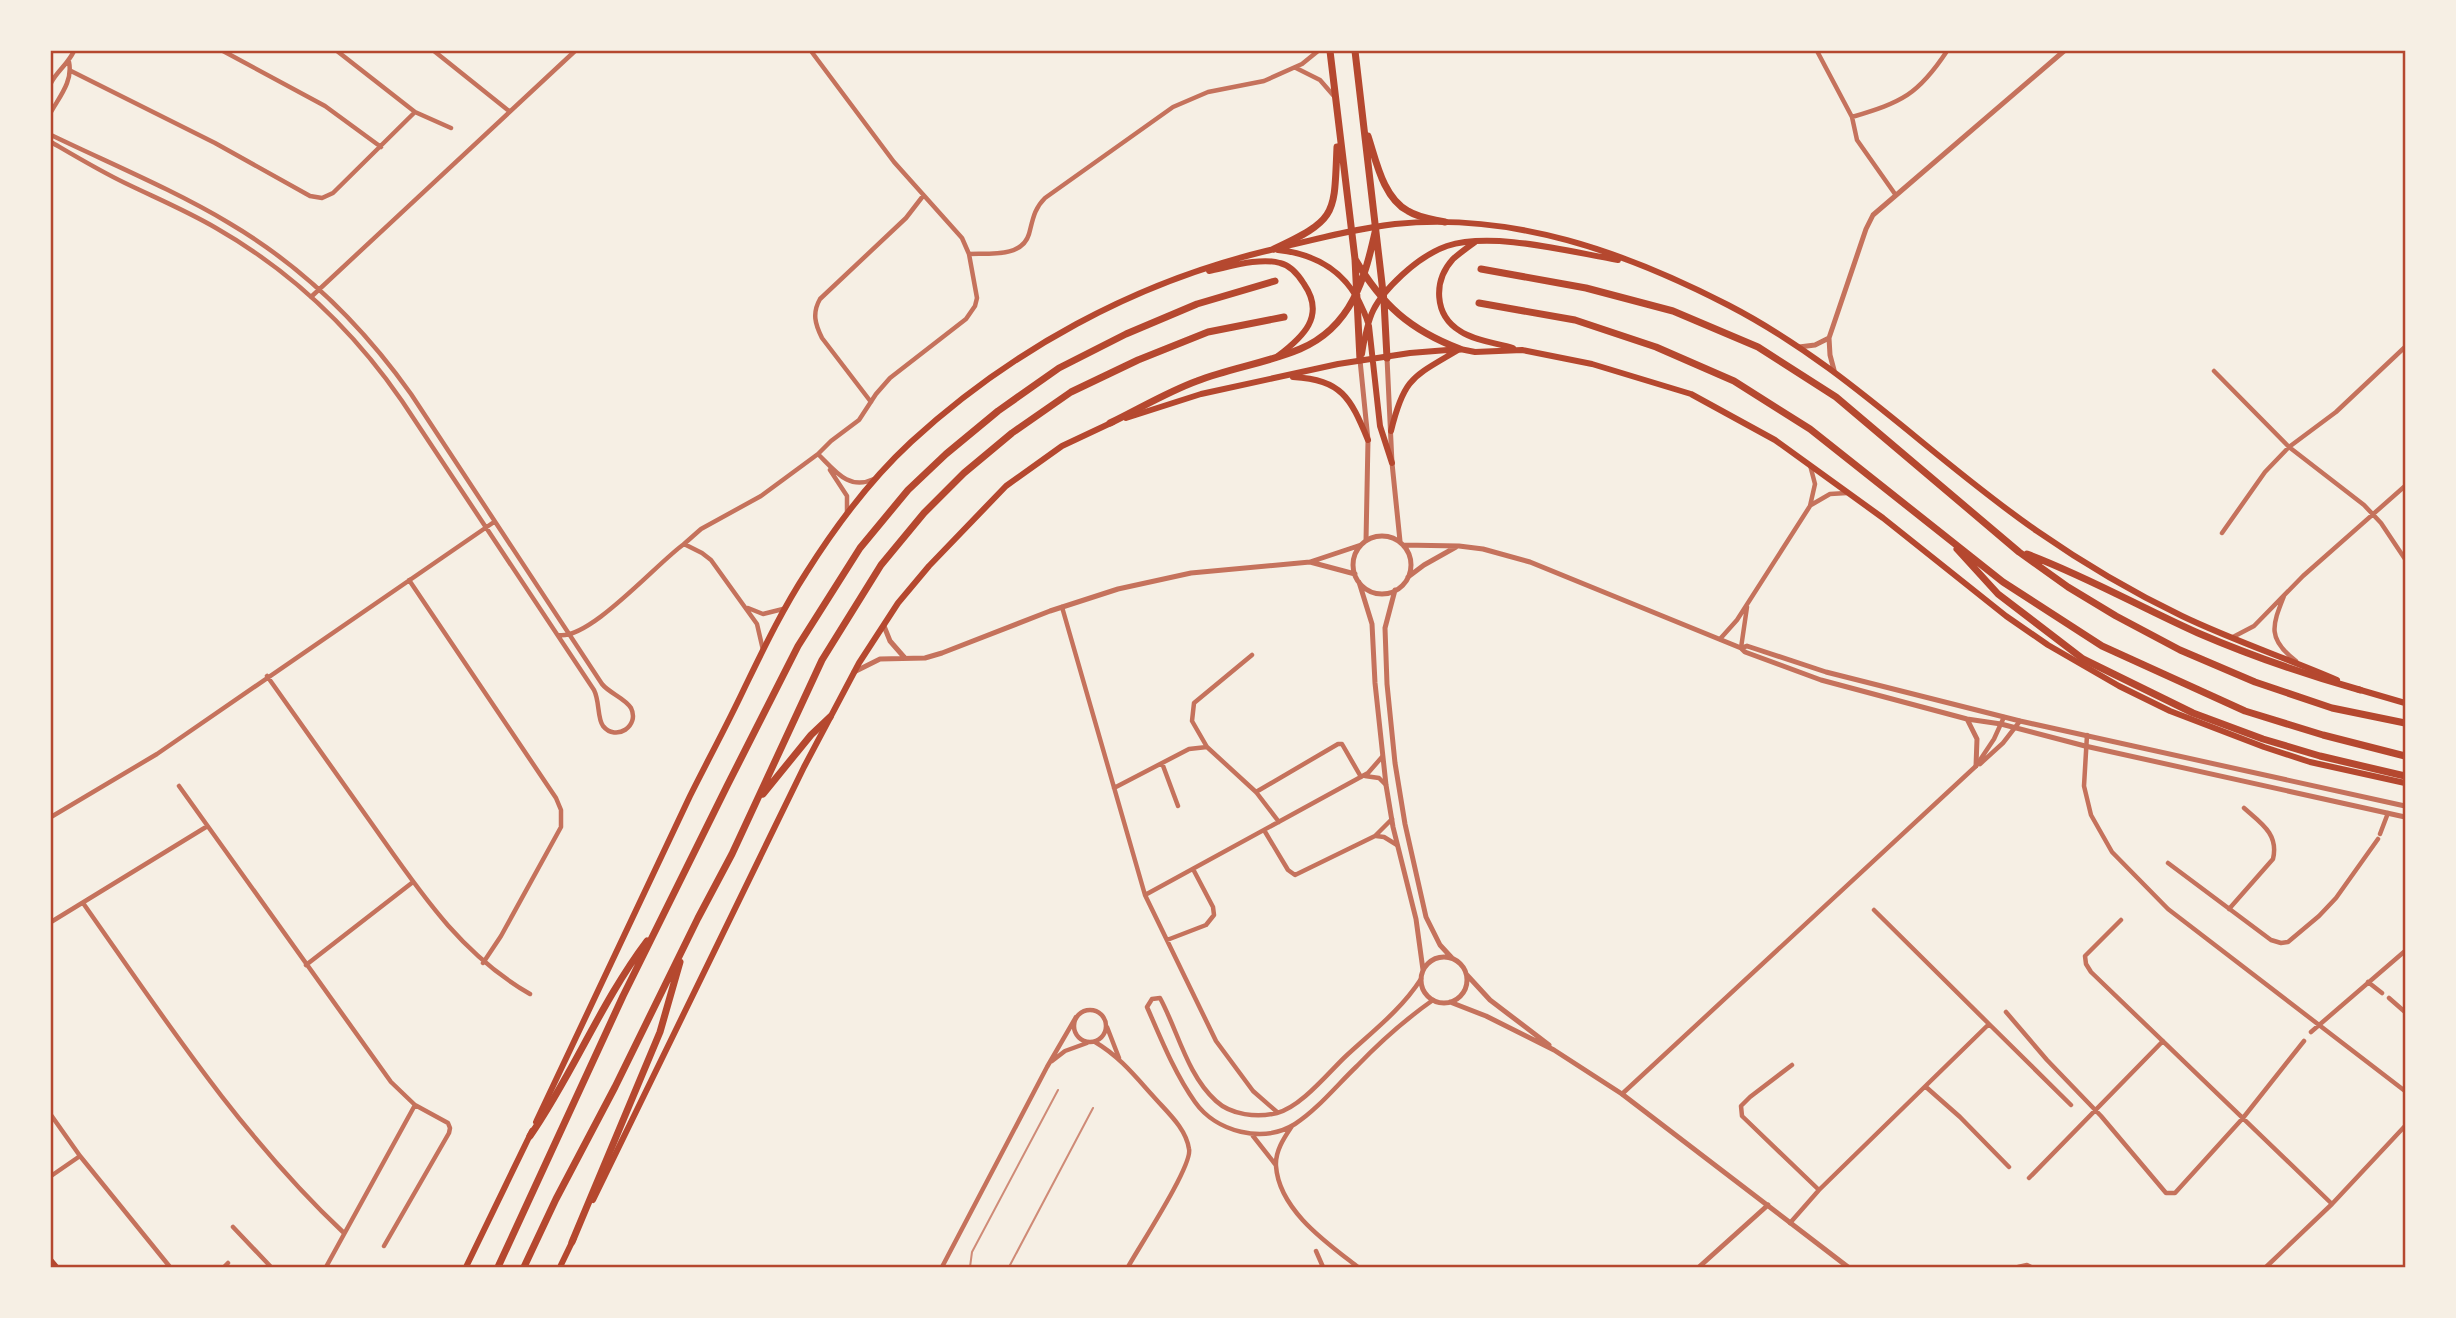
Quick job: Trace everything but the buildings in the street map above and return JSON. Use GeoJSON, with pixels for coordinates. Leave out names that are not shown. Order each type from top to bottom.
{"type":"FeatureCollection","features":[{"type":"Feature","properties":{"kind":"highway"},"geometry":{"type":"LineString","coordinates":[[1331,51],[1355,259],[1360,360]]}},
{"type":"Feature","properties":{"kind":"highway"},"geometry":{"type":"LineString","coordinates":[[1357,52],[1387,358]]}},
{"type":"Feature","properties":{"kind":"highway"},"geometry":{"type":"LineString","coordinates":[[1363,122],[1392,198],[1406,211],[1445,222]]}},
{"type":"Feature","properties":{"kind":"highway"},"geometry":{"type":"LineString","coordinates":[[1274,249],[1307,233],[1331,212],[1335,200],[1339,125]]}},
{"type":"Feature","properties":{"kind":"highway"},"geometry":{"type":"LineString","coordinates":[[1110,423],[1197,381],[1302,349],[1324,334],[1348,310],[1356,296],[1376,228]]}},
{"type":"Feature","properties":{"kind":"highway"},"geometry":{"type":"LineString","coordinates":[[1355,259],[1382,298],[1402,319],[1460,349]]}},
{"type":"Feature","properties":{"kind":"highway"},"geometry":{"type":"LineString","coordinates":[[1481,269],[1586,288],[1673,311],[1758,347],[1836,397],[2020,552],[2068,587],[2106,610],[2180,650],[2255,682],[2332,708],[2405,723]]}},
{"type":"Feature","properties":{"kind":"highway"},"geometry":{"type":"LineString","coordinates":[[498,1267],[623,996],[798,646],[860,548],[908,491],[946,454],[998,411],[1059,368],[1126,334],[1197,303],[1275,281]]}},
{"type":"Feature","properties":{"kind":"highway"},"geometry":{"type":"LineString","coordinates":[[1479,303],[1575,320],[1656,347],[1734,381],[1810,429],[2003,582],[2102,646],[2245,711],[2405,756]]}},
{"type":"Feature","properties":{"kind":"highway"},"geometry":{"type":"LineString","coordinates":[[524,1267],[732,854],[822,660],[874,577],[925,513],[964,473],[1012,433],[1070,392],[1138,359],[1208,332],[1284,317]]}},
{"type":"Feature","properties":{"kind":"highway"},"geometry":{"type":"LineString","coordinates":[[1940,531],[1998,594],[2083,659],[2193,713],[2263,739],[2405,776]]}},
{"type":"Feature","properties":{"kind":"highway"},"geometry":{"type":"LineString","coordinates":[[2020,552],[2069,570],[2229,646],[2290,670],[2360,690]]}},
{"type":"Feature","properties":{"kind":"highway"},"geometry":{"type":"LineString","coordinates":[[756,802],[811,735],[830,717]]}},
{"type":"Feature","properties":{"kind":"highway"},"geometry":{"type":"LineString","coordinates":[[530,1136],[550,1108],[625,970],[658,926]]}},
{"type":"Feature","properties":{"kind":"highway"},"geometry":{"type":"LineString","coordinates":[[572,1242],[660,1032],[686,942]]}},
{"type":"Feature","properties":{"kind":"main road"},"geometry":{"type":"LineString","coordinates":[[466,1267],[652,875],[763,650],[812,563],[846,517],[909,444],[1010,364],[1110,306],[1234,259],[1351,231],[1395,224],[1496,224],[1576,241],[1686,285],[1733,308],[1799,347],[1835,370],[1985,493],[2041,534],[2153,601],[2360,690],[2405,703]]}},
{"type":"Feature","properties":{"kind":"main road"},"geometry":{"type":"LineString","coordinates":[[1477,241],[1454,258],[1441,277],[1438,296],[1441,309],[1458,331],[1522,350],[1591,364],[1691,394],[1775,440],[2017,623],[2068,658],[2119,686],[2170,711],[2264,747],[2310,762],[2405,783]]}},
{"type":"Feature","properties":{"kind":"main road"},"geometry":{"type":"LineString","coordinates":[[1360,360],[1367,321],[1382,298],[1412,266],[1433,252],[1456,243],[1512,243],[1630,263]]}},
{"type":"Feature","properties":{"kind":"main road"},"geometry":{"type":"LineString","coordinates":[[1274,249],[1301,252],[1321,261],[1338,274],[1356,296],[1367,321],[1380,426],[1392,463]]}},
{"type":"Feature","properties":{"kind":"main road"},"geometry":{"type":"LineString","coordinates":[[1186,276],[1251,262],[1281,263],[1298,275],[1311,293],[1313,316],[1297,342],[1277,357]]}},
{"type":"Feature","properties":{"kind":"main road"},"geometry":{"type":"LineString","coordinates":[[560,1267],[854,673],[898,603],[929,566],[1006,486],[1062,446],[1110,423],[1201,394],[1410,352],[1460,349],[1475,352],[1522,350]]}},
{"type":"Feature","properties":{"kind":"main road"},"geometry":{"type":"LineString","coordinates":[[1391,431],[1395,412],[1412,379],[1460,349]]}},
{"type":"Feature","properties":{"kind":"main road"},"geometry":{"type":"LineString","coordinates":[[1284,376],[1318,378],[1335,388],[1347,398],[1368,440]]}},
{"type":"Feature","properties":{"kind":"main road"},"geometry":{"type":"LineString","coordinates":[[51,1261],[55,1267]]}},
{"type":"Feature","properties":{"kind":"street"},"geometry":{"type":"LineString","coordinates":[[51,83],[57,72],[69,62],[74,51]]}},
{"type":"Feature","properties":{"kind":"street"},"geometry":{"type":"LineString","coordinates":[[223,51],[325,106],[380,146]]}},
{"type":"Feature","properties":{"kind":"street"},"geometry":{"type":"LineString","coordinates":[[337,51],[415,112],[451,128]]}},
{"type":"Feature","properties":{"kind":"street"},"geometry":{"type":"LineString","coordinates":[[434,51],[509,111]]}},
{"type":"Feature","properties":{"kind":"street"},"geometry":{"type":"LineString","coordinates":[[311,297],[575,51]]}},
{"type":"Feature","properties":{"kind":"street"},"geometry":{"type":"LineString","coordinates":[[556,634],[569,635],[606,613],[701,529],[761,496],[818,454],[859,420],[890,378],[971,313],[977,298],[969,254],[957,231],[923,196],[887,152],[811,51]]}},
{"type":"Feature","properties":{"kind":"street"},"geometry":{"type":"LineString","coordinates":[[969,254],[1012,251],[1021,246],[1028,238],[1035,210],[1045,198],[1173,107],[1208,92],[1259,83],[1295,68],[1318,51]]}},
{"type":"Feature","properties":{"kind":"street"},"geometry":{"type":"LineString","coordinates":[[1817,51],[1852,117],[1857,140],[1895,194]]}},
{"type":"Feature","properties":{"kind":"street"},"geometry":{"type":"LineString","coordinates":[[1852,117],[1892,105],[1908,96],[1923,83],[1947,51]]}},
{"type":"Feature","properties":{"kind":"street"},"geometry":{"type":"LineString","coordinates":[[1835,370],[1830,355],[1829,338],[1873,215],[2064,51]]}},
{"type":"Feature","properties":{"kind":"street"},"geometry":{"type":"LineString","coordinates":[[51,112],[69,80],[69,62]]}},
{"type":"Feature","properties":{"kind":"street"},"geometry":{"type":"LineString","coordinates":[[1295,68],[1320,80],[1336,99]]}},
{"type":"Feature","properties":{"kind":"street"},"geometry":{"type":"LineString","coordinates":[[71,71],[215,143],[310,196],[322,198],[333,192],[415,112]]}},
{"type":"Feature","properties":{"kind":"street"},"geometry":{"type":"LineString","coordinates":[[51,135],[219,217],[275,253],[320,290],[369,339],[398,375],[601,684],[630,707],[632,719],[626,730],[613,733],[603,726],[597,695],[402,401],[373,361],[341,325],[271,263],[215,227],[107,174],[51,142]]}},
{"type":"Feature","properties":{"kind":"street"},"geometry":{"type":"LineString","coordinates":[[871,402],[821,338],[816,327],[816,307],[820,299],[906,218],[923,196]]}},
{"type":"Feature","properties":{"kind":"street"},"geometry":{"type":"LineString","coordinates":[[1799,347],[1815,345],[1829,338]]}},
{"type":"Feature","properties":{"kind":"street"},"geometry":{"type":"LineString","coordinates":[[2222,533],[2265,472],[2289,447],[2336,412],[2405,347]]}},
{"type":"Feature","properties":{"kind":"street"},"geometry":{"type":"LineString","coordinates":[[1387,358],[1392,463],[1401,543],[1410,557],[1408,577]]}},
{"type":"Feature","properties":{"kind":"street"},"geometry":{"type":"LineString","coordinates":[[1293,1125],[1252,1135],[1235,1131],[1205,1113],[1196,1104],[1181,1079],[1147,1007],[1152,999],[1160,998],[1197,1077],[1217,1102],[1248,1115],[1278,1113],[1299,1101],[1396,1011],[1421,979],[1423,970],[1416,919],[1392,819],[1382,757],[1372,624],[1355,574],[1354,556],[1364,543],[1368,440],[1360,360]]}},
{"type":"Feature","properties":{"kind":"street"},"geometry":{"type":"LineString","coordinates":[[2214,371],[2289,447],[2372,513],[2382,523],[2405,559]]}},
{"type":"Feature","properties":{"kind":"street"},"geometry":{"type":"LineString","coordinates":[[818,454],[844,480],[856,484],[879,477]]}},
{"type":"Feature","properties":{"kind":"street"},"geometry":{"type":"LineString","coordinates":[[1720,639],[1748,603],[1810,506],[1815,484],[1810,464]]}},
{"type":"Feature","properties":{"kind":"street"},"geometry":{"type":"LineString","coordinates":[[829,465],[847,496],[846,517]]}},
{"type":"Feature","properties":{"kind":"street"},"geometry":{"type":"LineString","coordinates":[[2233,637],[2255,626],[2286,592],[2405,486]]}},
{"type":"Feature","properties":{"kind":"street"},"geometry":{"type":"LineString","coordinates":[[1810,506],[1830,494],[1849,494]]}},
{"type":"Feature","properties":{"kind":"street"},"geometry":{"type":"LineString","coordinates":[[51,817],[157,754],[494,522]]}},
{"type":"Feature","properties":{"kind":"street"},"geometry":{"type":"LineString","coordinates":[[854,673],[880,659],[925,658],[942,653],[1062,607],[1118,589],[1191,573],[1310,562],[1385,536],[1401,543],[1483,549],[1531,562],[1720,639],[1745,652],[1821,680],[1967,719],[2001,724],[2085,746],[2405,817]]}},
{"type":"Feature","properties":{"kind":"street"},"geometry":{"type":"LineString","coordinates":[[684,544],[707,556],[759,629],[763,650]]}},
{"type":"Feature","properties":{"kind":"street"},"geometry":{"type":"LineString","coordinates":[[1359,582],[1381,594],[1395,590],[1424,565],[1458,546]]}},
{"type":"Feature","properties":{"kind":"street"},"geometry":{"type":"LineString","coordinates":[[1310,562],[1355,574]]}},
{"type":"Feature","properties":{"kind":"street"},"geometry":{"type":"LineString","coordinates":[[409,580],[556,798],[561,810],[561,828],[501,936],[482,962]]}},
{"type":"Feature","properties":{"kind":"street"},"geometry":{"type":"LineString","coordinates":[[1395,590],[1385,628],[1387,684],[1395,764],[1405,824],[1426,916],[1440,945],[1461,964],[1466,974],[1490,1000],[1554,1050],[1622,1094],[1848,1267]]}},
{"type":"Feature","properties":{"kind":"street"},"geometry":{"type":"LineString","coordinates":[[2286,592],[2275,617],[2274,632],[2282,648],[2302,665]]}},
{"type":"Feature","properties":{"kind":"street"},"geometry":{"type":"LineString","coordinates":[[1741,648],[1748,603]]}},
{"type":"Feature","properties":{"kind":"street"},"geometry":{"type":"LineString","coordinates":[[744,606],[763,614],[785,608]]}},
{"type":"Feature","properties":{"kind":"street"},"geometry":{"type":"LineString","coordinates":[[1062,607],[1145,895],[1216,1041],[1253,1091],[1278,1113]]}},
{"type":"Feature","properties":{"kind":"street"},"geometry":{"type":"LineString","coordinates":[[884,626],[890,641],[904,657]]}},
{"type":"Feature","properties":{"kind":"street"},"geometry":{"type":"LineString","coordinates":[[1741,648],[1747,646],[1826,672],[2020,721],[2405,806]]}},
{"type":"Feature","properties":{"kind":"street"},"geometry":{"type":"LineString","coordinates":[[1252,655],[1194,704],[1192,721],[1207,747],[1256,792],[1279,822]]}},
{"type":"Feature","properties":{"kind":"street"},"geometry":{"type":"LineString","coordinates":[[267,676],[413,882],[454,933],[482,962],[503,979],[530,995]]}},
{"type":"Feature","properties":{"kind":"street"},"geometry":{"type":"LineString","coordinates":[[1976,766],[1994,739],[2004,717]]}},
{"type":"Feature","properties":{"kind":"street"},"geometry":{"type":"LineString","coordinates":[[1967,719],[1977,739],[1976,766]]}},
{"type":"Feature","properties":{"kind":"street"},"geometry":{"type":"LineString","coordinates":[[1622,1094],[1976,766],[1992,755],[2020,721]]}},
{"type":"Feature","properties":{"kind":"street"},"geometry":{"type":"LineString","coordinates":[[2087,735],[2084,786],[2091,815],[2112,852],[2168,909],[2405,1091]]}},
{"type":"Feature","properties":{"kind":"street"},"geometry":{"type":"LineString","coordinates":[[1256,792],[1338,744],[1342,744],[1361,777]]}},
{"type":"Feature","properties":{"kind":"street"},"geometry":{"type":"LineString","coordinates":[[1114,788],[1189,749],[1207,747]]}},
{"type":"Feature","properties":{"kind":"street"},"geometry":{"type":"LineString","coordinates":[[1145,895],[1368,773],[1382,757]]}},
{"type":"Feature","properties":{"kind":"street"},"geometry":{"type":"LineString","coordinates":[[1162,763],[1178,806]]}},
{"type":"Feature","properties":{"kind":"street"},"geometry":{"type":"LineString","coordinates":[[1361,777],[1379,778],[1386,785]]}},
{"type":"Feature","properties":{"kind":"street"},"geometry":{"type":"LineString","coordinates":[[179,786],[391,1082],[415,1105],[448,1123],[450,1128],[384,1246]]}},
{"type":"Feature","properties":{"kind":"street"},"geometry":{"type":"LineString","coordinates":[[2229,909],[2273,859],[2275,847],[2269,830],[2244,808]]}},
{"type":"Feature","properties":{"kind":"street"},"geometry":{"type":"LineString","coordinates":[[2168,863],[2271,940],[2288,942],[2336,898],[2379,836],[2388,813]]}},
{"type":"Feature","properties":{"kind":"street"},"geometry":{"type":"LineString","coordinates":[[1264,830],[1288,870],[1295,875],[1376,836],[1392,819]]}},
{"type":"Feature","properties":{"kind":"street"},"geometry":{"type":"LineString","coordinates":[[51,922],[206,827]]}},
{"type":"Feature","properties":{"kind":"street"},"geometry":{"type":"LineString","coordinates":[[1376,836],[1384,837],[1398,846]]}},
{"type":"Feature","properties":{"kind":"street"},"geometry":{"type":"LineString","coordinates":[[1167,940],[1206,925],[1214,915],[1213,907],[1193,869]]}},
{"type":"Feature","properties":{"kind":"street"},"geometry":{"type":"LineString","coordinates":[[306,965],[413,882]]}},
{"type":"Feature","properties":{"kind":"street"},"geometry":{"type":"LineString","coordinates":[[83,903],[225,1103],[303,1195],[344,1233]]}},
{"type":"Feature","properties":{"kind":"street"},"geometry":{"type":"LineString","coordinates":[[1874,910],[2071,1105]]}},
{"type":"Feature","properties":{"kind":"street"},"geometry":{"type":"LineString","coordinates":[[2121,920],[2085,956],[2085,964],[2332,1204]]}},
{"type":"Feature","properties":{"kind":"street"},"geometry":{"type":"LineString","coordinates":[[2311,1032],[2405,951]]}},
{"type":"Feature","properties":{"kind":"street"},"geometry":{"type":"LineString","coordinates":[[1423,970],[1435,958],[1452,958]]}},
{"type":"Feature","properties":{"kind":"street"},"geometry":{"type":"LineString","coordinates":[[1450,1002],[1462,994],[1466,974]]}},
{"type":"Feature","properties":{"kind":"street"},"geometry":{"type":"LineString","coordinates":[[1421,979],[1424,991],[1433,1000],[1450,1002],[1486,1016],[1554,1050]]}},
{"type":"Feature","properties":{"kind":"street"},"geometry":{"type":"LineString","coordinates":[[2368,982],[2382,993]]}},
{"type":"Feature","properties":{"kind":"street"},"geometry":{"type":"LineString","coordinates":[[2389,998],[2405,1012]]}},
{"type":"Feature","properties":{"kind":"street"},"geometry":{"type":"LineString","coordinates":[[1276,1165],[1283,1139],[1293,1125],[1403,1023],[1433,1000]]}},
{"type":"Feature","properties":{"kind":"street"},"geometry":{"type":"LineString","coordinates":[[942,1267],[1047,1067],[1076,1017],[1086,1010],[1098,1011],[1103,1015],[1120,1058],[1175,1121],[1190,1151],[1183,1171],[1128,1267]]}},
{"type":"Feature","properties":{"kind":"street"},"geometry":{"type":"LineString","coordinates":[[2006,1012],[2166,1193],[2171,1194],[2175,1193],[2243,1118],[2304,1041]]}},
{"type":"Feature","properties":{"kind":"street"},"geometry":{"type":"LineString","coordinates":[[1076,1017],[1074,1030],[1082,1040],[1092,1042],[1120,1058]]}},
{"type":"Feature","properties":{"kind":"street"},"geometry":{"type":"LineString","coordinates":[[1790,1223],[1819,1189],[1989,1024]]}},
{"type":"Feature","properties":{"kind":"street"},"geometry":{"type":"LineString","coordinates":[[1047,1067],[1065,1051],[1101,1038],[1107,1027]]}},
{"type":"Feature","properties":{"kind":"street"},"geometry":{"type":"LineString","coordinates":[[2029,1178],[2163,1041]]}},
{"type":"Feature","properties":{"kind":"street"},"geometry":{"type":"LineString","coordinates":[[1792,1065],[1741,1106],[1742,1116],[1819,1189]]}},
{"type":"Feature","properties":{"kind":"street"},"geometry":{"type":"LineString","coordinates":[[1926,1087],[2009,1167]]}},
{"type":"Feature","properties":{"kind":"street"},"geometry":{"type":"LineString","coordinates":[[326,1267],[415,1105]]}},
{"type":"Feature","properties":{"kind":"street"},"geometry":{"type":"LineString","coordinates":[[51,1115],[80,1156],[170,1267]]}},
{"type":"Feature","properties":{"kind":"street"},"geometry":{"type":"LineString","coordinates":[[2266,1267],[2332,1204],[2405,1126]]}},
{"type":"Feature","properties":{"kind":"street"},"geometry":{"type":"LineString","coordinates":[[1252,1135],[1276,1165],[1284,1192],[1303,1220],[1358,1267]]}},
{"type":"Feature","properties":{"kind":"street"},"geometry":{"type":"LineString","coordinates":[[51,1176],[80,1156]]}},
{"type":"Feature","properties":{"kind":"street"},"geometry":{"type":"LineString","coordinates":[[1699,1267],[1768,1205]]}},
{"type":"Feature","properties":{"kind":"street"},"geometry":{"type":"LineString","coordinates":[[233,1227],[271,1267]]}},
{"type":"Feature","properties":{"kind":"street"},"geometry":{"type":"LineString","coordinates":[[1316,1251],[1323,1267]]}},
{"type":"Feature","properties":{"kind":"street"},"geometry":{"type":"LineString","coordinates":[[2018,1267],[2031,1267]]}},
{"type":"Feature","properties":{"kind":"tram line"},"geometry":{"type":"LineString","coordinates":[[970,1267],[972,1252],[1058,1090]]}},
{"type":"Feature","properties":{"kind":"tram line"},"geometry":{"type":"LineString","coordinates":[[1009,1267],[1093,1108]]}}]}
